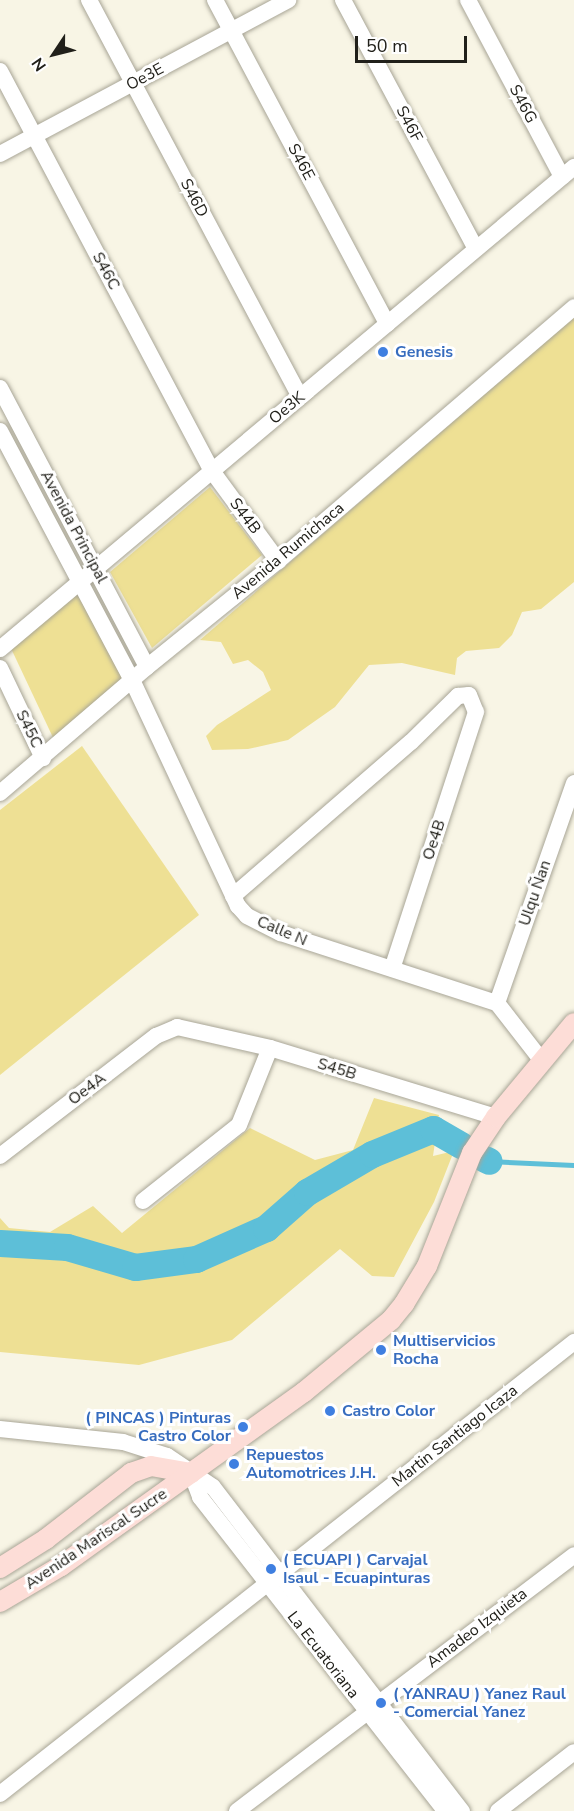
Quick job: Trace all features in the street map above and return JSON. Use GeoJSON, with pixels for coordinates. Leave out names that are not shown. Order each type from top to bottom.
{"type":"FeatureCollection","features":[{"type":"Feature","properties":{"kind":"main road","name":"Avenida Mariscal Sucre"},"geometry":{"type":"LineString","coordinates":[[0,1602],[61,1566],[304,1392],[391,1320],[404,1304],[427,1266],[472,1153],[496,1118],[574,1023]]}},
{"type":"Feature","properties":{"kind":"main road","name":"Avenida Mariscal Sucre"},"geometry":{"type":"LineString","coordinates":[[0,1568],[46,1539],[131,1473],[151,1466],[191,1473]]}},
{"type":"Feature","properties":{"kind":"street","name":"S46D"},"geometry":{"type":"LineString","coordinates":[[88,0],[300,396]]}},
{"type":"Feature","properties":{"kind":"street","name":"S46E"},"geometry":{"type":"LineString","coordinates":[[215,0],[387,324]]}},
{"type":"Feature","properties":{"kind":"street","name":"Oe3E"},"geometry":{"type":"LineString","coordinates":[[0,154],[289,0]]}},
{"type":"Feature","properties":{"kind":"street","name":"S46F"},"geometry":{"type":"LineString","coordinates":[[343,0],[476,249]]}},
{"type":"Feature","properties":{"kind":"street","name":"S46G"},"geometry":{"type":"LineString","coordinates":[[468,0],[568,172]]}},
{"type":"Feature","properties":{"kind":"street","name":"S46C"},"geometry":{"type":"LineString","coordinates":[[0,71],[212,471]]}},
{"type":"Feature","properties":{"kind":"street","name":"Oe3K"},"geometry":{"type":"LineString","coordinates":[[0,649],[568,172]]}},
{"type":"Feature","properties":{"kind":"street","name":"Avenida Rumichaca"},"geometry":{"type":"LineString","coordinates":[[0,793],[147,667],[278,561],[574,307]]}},
{"type":"Feature","properties":{"kind":"street","name":"Avenida Principal"},"geometry":{"type":"LineString","coordinates":[[0,388],[147,667]]}},
{"type":"Feature","properties":{"kind":"street","name":"Avenida Principal"},"geometry":{"type":"LineString","coordinates":[[0,431],[132,680]]}},
{"type":"Feature","properties":{"kind":"street","name":"S44B"},"geometry":{"type":"LineString","coordinates":[[212,471],[278,561]]}},
{"type":"Feature","properties":{"kind":"street","name":"S45C"},"geometry":{"type":"LineString","coordinates":[[0,668],[43,758]]}},
{"type":"Feature","properties":{"kind":"street","name":"Calle N"},"geometry":{"type":"LineString","coordinates":[[132,680],[233,896],[248,916],[263,926],[317,946],[496,1003]]}},
{"type":"Feature","properties":{"kind":"street","name":"Oe4B"},"geometry":{"type":"LineString","coordinates":[[233,896],[411,742],[458,696],[469,695],[474,702],[476,712],[392,969]]}},
{"type":"Feature","properties":{"kind":"street","name":"Ulqu Ñan"},"geometry":{"type":"LineString","coordinates":[[496,1003],[574,783]]}},
{"type":"Feature","properties":{"kind":"street"},"geometry":{"type":"LineString","coordinates":[[496,1003],[542,1061]]}},
{"type":"Feature","properties":{"kind":"street","name":"S45B"},"geometry":{"type":"LineString","coordinates":[[177,1027],[270,1048],[496,1118]]}},
{"type":"Feature","properties":{"kind":"street","name":"Oe4A"},"geometry":{"type":"LineString","coordinates":[[0,1156],[156,1036],[177,1027]]}},
{"type":"Feature","properties":{"kind":"street"},"geometry":{"type":"LineString","coordinates":[[143,1201],[239,1125],[270,1048]]}},
{"type":"Feature","properties":{"kind":"street","name":"Martin Santiago Icaza"},"geometry":{"type":"LineString","coordinates":[[0,1794],[574,1342]]}},
{"type":"Feature","properties":{"kind":"street"},"geometry":{"type":"LineString","coordinates":[[0,1429],[123,1442],[167,1456],[191,1473]]}},
{"type":"Feature","properties":{"kind":"street","name":"La Ecuatoriana"},"geometry":{"type":"LineString","coordinates":[[191,1473],[200,1497],[273,1579],[374,1707],[445,1811]]}},
{"type":"Feature","properties":{"kind":"street","name":"Amadeo Izquieta"},"geometry":{"type":"LineString","coordinates":[[237,1811],[574,1555]]}},
{"type":"Feature","properties":{"kind":"street"},"geometry":{"type":"LineString","coordinates":[[374,1707],[462,1811]]}},
{"type":"Feature","properties":{"kind":"street"},"geometry":{"type":"LineString","coordinates":[[498,1811],[574,1752]]}},
{"type":"Feature","properties":{"kind":"shaded area"},"geometry":{"type":"Polygon","coordinates":[[[574,317],[574,582],[541,609],[522,612],[512,635],[499,648],[466,651],[457,658],[455,675],[402,663],[369,665],[335,707],[288,740],[248,749],[212,750],[206,736],[217,725],[271,690],[263,672],[248,660],[233,664],[221,642],[200,640],[574,317]]]}},
{"type":"Feature","properties":{"kind":"shaded area"},"geometry":{"type":"Polygon","coordinates":[[[210,487],[262,555],[152,648],[110,572],[210,487]]]}},
{"type":"Feature","properties":{"kind":"shaded area"},"geometry":{"type":"Polygon","coordinates":[[[81,581],[132,680],[57,746],[8,642],[81,581]]]}},
{"type":"Feature","properties":{"kind":"shaded area"},"geometry":{"type":"Polygon","coordinates":[[[82,746],[199,915],[0,1075],[0,810],[82,746]]]}},
{"type":"Feature","properties":{"kind":"shaded area"},"geometry":{"type":"Polygon","coordinates":[[[374,1098],[439,1115],[433,1156],[454,1151],[434,1202],[394,1277],[372,1276],[340,1249],[232,1340],[139,1365],[0,1352],[0,1218],[9,1228],[50,1232],[93,1206],[122,1233],[250,1128],[315,1160],[353,1150],[374,1098]]]}},
{"type":"Feature","properties":{"kind":"waterway"},"geometry":{"type":"LineString","coordinates":[[0,1243],[67,1247],[135,1267],[196,1259],[266,1228],[307,1192],[372,1154],[433,1129],[461,1145]]}},
{"type":"Feature","properties":{"kind":"waterway"},"geometry":{"type":"LineString","coordinates":[[485,1159],[489,1161]]}},
{"type":"Feature","properties":{"kind":"waterway"},"geometry":{"type":"LineString","coordinates":[[489,1161],[574,1165]]}},
{"type":"Feature","properties":{"kind":"place","name":"Genesis"},"geometry":{"type":"Point","coordinates":[383,352]}},
{"type":"Feature","properties":{"kind":"place","name":"Multiservicios Rocha"},"geometry":{"type":"Point","coordinates":[381,1350]}},
{"type":"Feature","properties":{"kind":"place","name":"Castro Color"},"geometry":{"type":"Point","coordinates":[330,1411]}},
{"type":"Feature","properties":{"kind":"place","name":"( PINCAS ) Pinturas Castro Color"},"geometry":{"type":"Point","coordinates":[243,1427]}},
{"type":"Feature","properties":{"kind":"place","name":"Repuestos Automotrices J.H."},"geometry":{"type":"Point","coordinates":[234,1464]}},
{"type":"Feature","properties":{"kind":"place","name":"( ECUAPI ) Carvajal Isaul - Ecuapinturas"},"geometry":{"type":"Point","coordinates":[271,1569]}},
{"type":"Feature","properties":{"kind":"place","name":"( YANRAU ) Yanez Raul - Comercial Yanez"},"geometry":{"type":"Point","coordinates":[381,1703]}}]}
